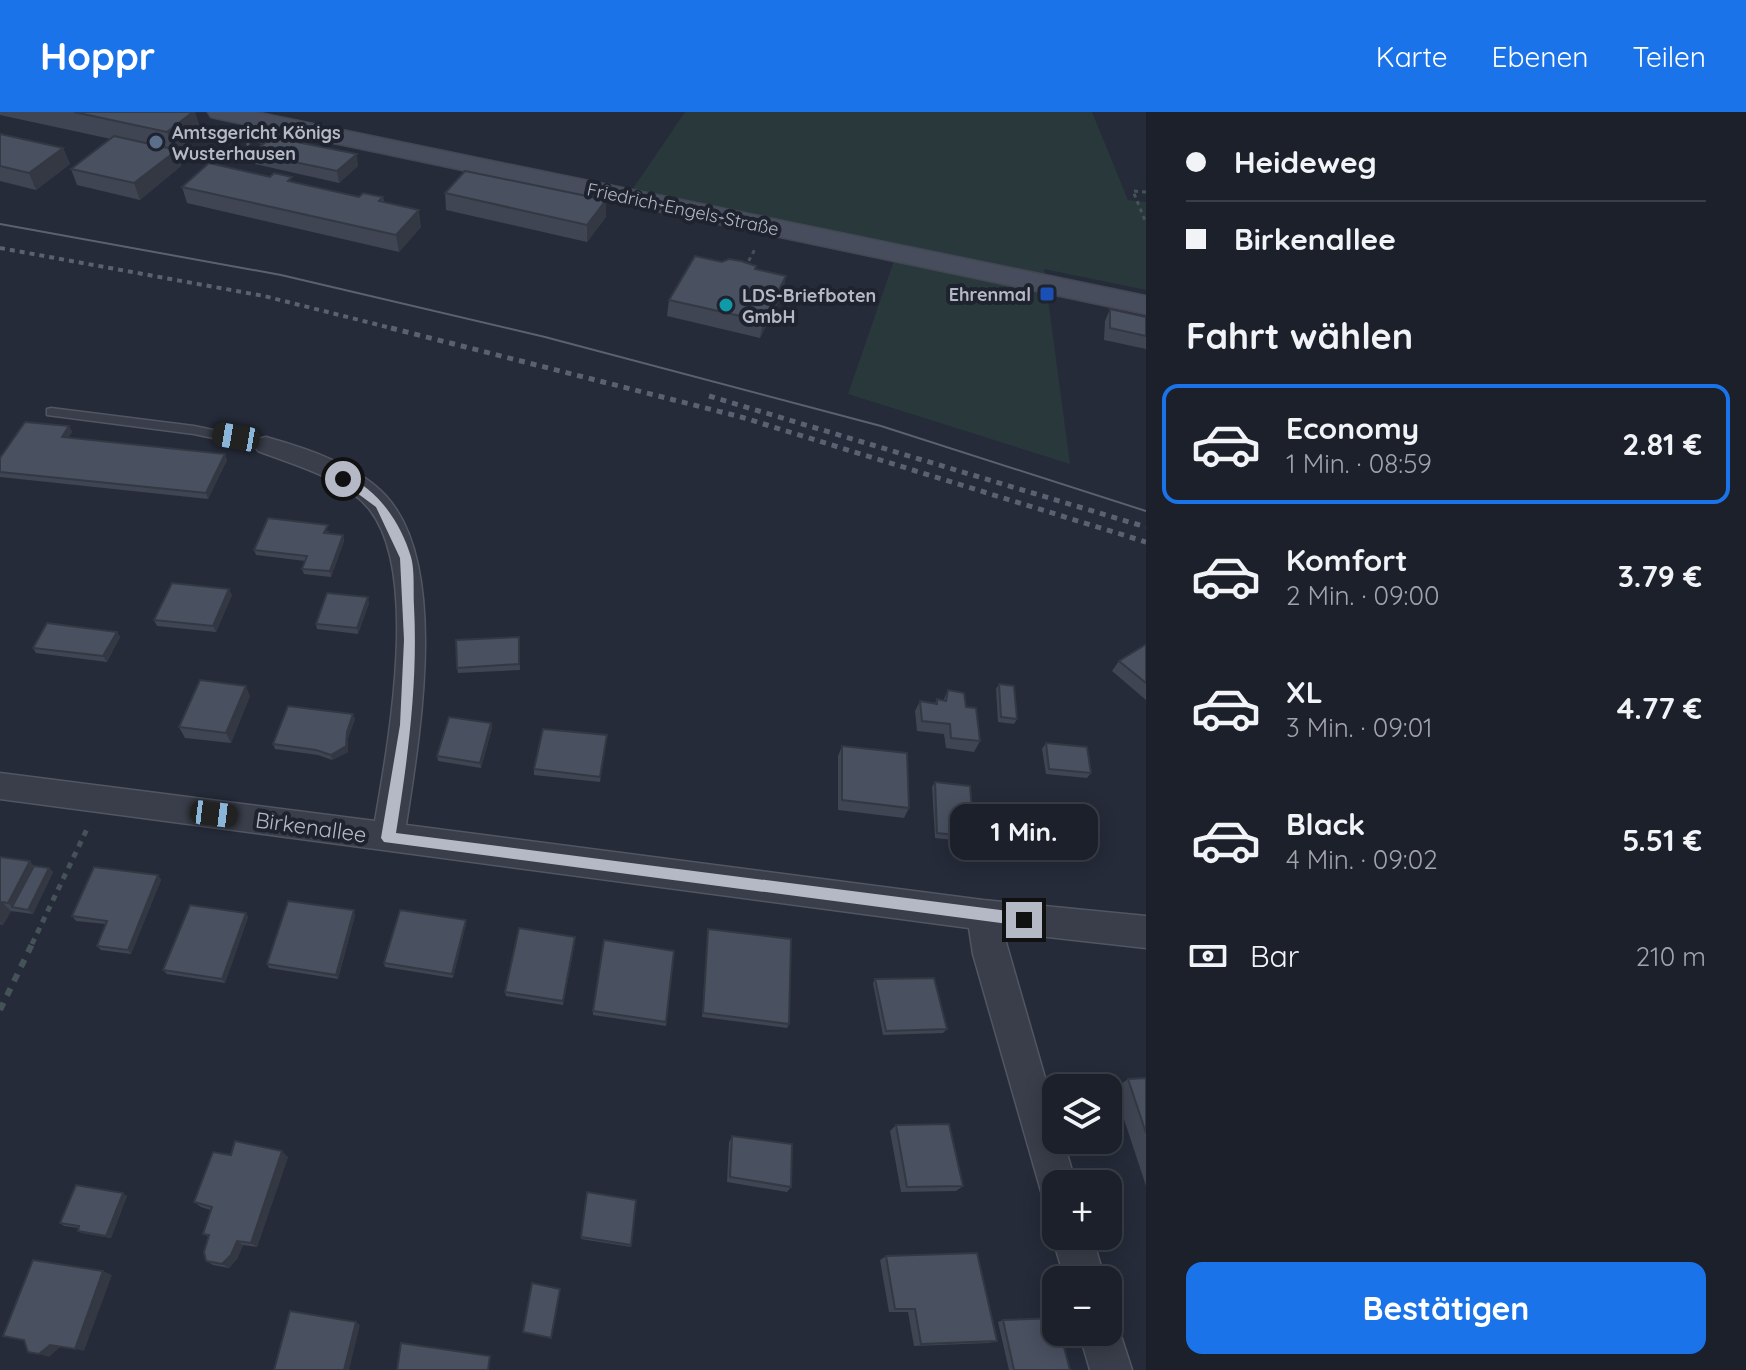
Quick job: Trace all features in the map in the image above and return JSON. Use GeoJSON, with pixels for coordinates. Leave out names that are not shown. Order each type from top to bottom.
{"type":"FeatureCollection","features":[{"type":"Feature","properties":{"kind":"main road","name":"Friedrich-Engels-Straße"},"geometry":{"type":"LineString","coordinates":[[220,112],[1146,305]]}},
{"type":"Feature","properties":{"kind":"street"},"geometry":{"type":"LineString","coordinates":[[266,445],[359,487],[380,505],[405,558],[410,640],[406,725],[388,838]]}},
{"type":"Feature","properties":{"kind":"street","name":"Birkenallee"},"geometry":{"type":"LineString","coordinates":[[0,786],[983,915],[1146,932]]}},
{"type":"Feature","properties":{"kind":"street"},"geometry":{"type":"LineString","coordinates":[[983,915],[990,954],[1053,1170]]}},
{"type":"Feature","properties":{"kind":"street"},"geometry":{"type":"LineString","coordinates":[[1104,1346],[1111,1370]]}},
{"type":"Feature","properties":{"kind":"lane"},"geometry":{"type":"LineString","coordinates":[[51,412],[194,430],[266,445]]}},
{"type":"Feature","properties":{"kind":"path"},"geometry":{"type":"LineString","coordinates":[[1146,192],[1133,191],[1146,223]]}},
{"type":"Feature","properties":{"kind":"path"},"geometry":{"type":"LineString","coordinates":[[740,276],[759,241]]}},
{"type":"Feature","properties":{"kind":"path"},"geometry":{"type":"LineString","coordinates":[[0,1010],[101,799]]}},
{"type":"Feature","properties":{"kind":"shaded area"},"geometry":{"type":"Polygon","coordinates":[[[685,112],[1092,112],[1128,200],[1146,202],[1146,290],[1044,269],[1070,464],[848,394],[898,249],[630,193],[685,112]]]}},
{"type":"Feature","properties":{"kind":"building"},"geometry":{"type":"Polygon","coordinates":[[[74,112],[193,112],[167,132],[74,112]]]}},
{"type":"Feature","properties":{"kind":"building"},"geometry":{"type":"Polygon","coordinates":[[[262,129],[284,134],[268,140],[253,136],[262,129]]]}},
{"type":"Feature","properties":{"kind":"building"},"geometry":{"type":"Polygon","coordinates":[[[0,134],[63,148],[29,173],[0,166],[0,134]]]}},
{"type":"Feature","properties":{"kind":"building"},"geometry":{"type":"Polygon","coordinates":[[[114,136],[177,150],[134,183],[71,169],[114,136]]]}},
{"type":"Feature","properties":{"kind":"building"},"geometry":{"type":"Polygon","coordinates":[[[272,137],[357,154],[337,171],[252,153],[272,137]]]}},
{"type":"Feature","properties":{"kind":"building"},"geometry":{"type":"Polygon","coordinates":[[[209,163],[270,177],[274,173],[292,177],[288,181],[359,197],[363,193],[383,197],[379,201],[419,210],[396,235],[182,187],[209,163]]]}},
{"type":"Feature","properties":{"kind":"building"},"geometry":{"type":"Polygon","coordinates":[[[465,171],[606,200],[587,225],[445,193],[465,171]]]}},
{"type":"Feature","properties":{"kind":"building","name":"LDS-Briefboten GmbH"},"geometry":{"type":"Polygon","coordinates":[[[695,256],[722,262],[729,259],[741,261],[756,266],[755,269],[786,276],[763,321],[669,300],[695,256]]]}},
{"type":"Feature","properties":{"kind":"building"},"geometry":{"type":"Polygon","coordinates":[[[1110,309],[1146,317],[1146,336],[1110,328],[1110,309]]]}},
{"type":"Feature","properties":{"kind":"building"},"geometry":{"type":"Polygon","coordinates":[[[25,422],[69,426],[62,437],[225,454],[206,493],[0,472],[0,458],[25,422]]]}},
{"type":"Feature","properties":{"kind":"building"},"geometry":{"type":"Polygon","coordinates":[[[268,518],[328,525],[324,533],[343,535],[330,571],[302,569],[307,556],[254,550],[268,518]]]}},
{"type":"Feature","properties":{"kind":"building"},"geometry":{"type":"Polygon","coordinates":[[[172,583],[229,589],[213,626],[154,620],[172,583]]]}},
{"type":"Feature","properties":{"kind":"building"},"geometry":{"type":"Polygon","coordinates":[[[327,593],[368,597],[357,628],[316,624],[327,593]]]}},
{"type":"Feature","properties":{"kind":"building"},"geometry":{"type":"Polygon","coordinates":[[[47,623],[117,632],[103,656],[33,648],[47,623]]]}},
{"type":"Feature","properties":{"kind":"building"},"geometry":{"type":"Polygon","coordinates":[[[519,637],[519,664],[457,668],[456,640],[519,637]]]}},
{"type":"Feature","properties":{"kind":"building"},"geometry":{"type":"Polygon","coordinates":[[[1146,646],[1146,683],[1119,661],[1146,646]]]}},
{"type":"Feature","properties":{"kind":"building"},"geometry":{"type":"Polygon","coordinates":[[[200,680],[246,686],[226,733],[179,727],[200,680]]]}},
{"type":"Feature","properties":{"kind":"building"},"geometry":{"type":"Polygon","coordinates":[[[999,684],[1014,686],[1017,719],[1001,717],[999,684]]]}},
{"type":"Feature","properties":{"kind":"building"},"geometry":{"type":"Polygon","coordinates":[[[948,690],[964,693],[966,707],[976,708],[980,741],[951,738],[950,724],[922,721],[920,701],[937,704],[937,699],[946,701],[948,690]]]}},
{"type":"Feature","properties":{"kind":"building"},"geometry":{"type":"Polygon","coordinates":[[[288,706],[353,714],[346,746],[331,755],[273,744],[288,706]]]}},
{"type":"Feature","properties":{"kind":"building"},"geometry":{"type":"Polygon","coordinates":[[[449,717],[491,723],[480,763],[437,756],[449,717]]]}},
{"type":"Feature","properties":{"kind":"building"},"geometry":{"type":"Polygon","coordinates":[[[543,729],[607,735],[600,777],[534,769],[543,729]]]}},
{"type":"Feature","properties":{"kind":"building"},"geometry":{"type":"Polygon","coordinates":[[[1046,743],[1087,747],[1091,773],[1049,769],[1046,743]]]}},
{"type":"Feature","properties":{"kind":"building"},"geometry":{"type":"Polygon","coordinates":[[[842,746],[907,753],[909,808],[842,800],[842,746]]]}},
{"type":"Feature","properties":{"kind":"building"},"geometry":{"type":"Polygon","coordinates":[[[935,782],[970,786],[974,837],[937,833],[935,782]]]}},
{"type":"Feature","properties":{"kind":"building"},"geometry":{"type":"Polygon","coordinates":[[[0,857],[30,861],[8,903],[2,902],[0,906],[0,857]]]}},
{"type":"Feature","properties":{"kind":"building"},"geometry":{"type":"Polygon","coordinates":[[[34,866],[49,868],[28,910],[12,907],[34,866]]]}},
{"type":"Feature","properties":{"kind":"building"},"geometry":{"type":"Polygon","coordinates":[[[94,867],[158,875],[128,950],[97,946],[107,921],[72,916],[94,867]]]}},
{"type":"Feature","properties":{"kind":"building"},"geometry":{"type":"Polygon","coordinates":[[[288,901],[354,910],[336,975],[267,964],[288,901]]]}},
{"type":"Feature","properties":{"kind":"building"},"geometry":{"type":"Polygon","coordinates":[[[190,905],[246,913],[222,979],[163,970],[190,905]]]}},
{"type":"Feature","properties":{"kind":"building"},"geometry":{"type":"Polygon","coordinates":[[[400,910],[466,920],[452,974],[384,963],[400,910]]]}},
{"type":"Feature","properties":{"kind":"building"},"geometry":{"type":"Polygon","coordinates":[[[519,928],[575,937],[563,1001],[505,992],[519,928]]]}},
{"type":"Feature","properties":{"kind":"building"},"geometry":{"type":"Polygon","coordinates":[[[708,929],[791,939],[789,1024],[703,1013],[708,929]]]}},
{"type":"Feature","properties":{"kind":"building"},"geometry":{"type":"Polygon","coordinates":[[[604,940],[674,951],[666,1022],[593,1011],[604,940]]]}},
{"type":"Feature","properties":{"kind":"building"},"geometry":{"type":"Polygon","coordinates":[[[934,978],[947,1029],[886,1031],[875,979],[934,978]]]}},
{"type":"Feature","properties":{"kind":"building"},"geometry":{"type":"Polygon","coordinates":[[[1146,1078],[1146,1133],[1128,1079],[1146,1078]]]}},
{"type":"Feature","properties":{"kind":"building"},"geometry":{"type":"Polygon","coordinates":[[[949,1124],[963,1186],[907,1187],[896,1125],[949,1124]]]}},
{"type":"Feature","properties":{"kind":"building"},"geometry":{"type":"Polygon","coordinates":[[[732,1136],[792,1144],[791,1187],[730,1177],[732,1136]]]}},
{"type":"Feature","properties":{"kind":"building"},"geometry":{"type":"Polygon","coordinates":[[[235,1141],[282,1151],[251,1243],[237,1241],[231,1255],[222,1264],[206,1261],[204,1252],[209,1235],[203,1234],[212,1207],[194,1202],[213,1152],[231,1155],[235,1141]]]}},
{"type":"Feature","properties":{"kind":"building"},"geometry":{"type":"Polygon","coordinates":[[[76,1185],[123,1193],[106,1236],[78,1231],[79,1226],[60,1223],[76,1185]]]}},
{"type":"Feature","properties":{"kind":"building"},"geometry":{"type":"Polygon","coordinates":[[[587,1192],[636,1200],[631,1245],[581,1237],[587,1192]]]}},
{"type":"Feature","properties":{"kind":"building"},"geometry":{"type":"Polygon","coordinates":[[[977,1253],[997,1341],[921,1344],[915,1309],[895,1309],[886,1256],[977,1253]]]}},
{"type":"Feature","properties":{"kind":"building"},"geometry":{"type":"Polygon","coordinates":[[[33,1260],[103,1271],[75,1349],[50,1345],[39,1354],[28,1352],[24,1340],[3,1336],[33,1260]]]}},
{"type":"Feature","properties":{"kind":"building"},"geometry":{"type":"Polygon","coordinates":[[[532,1283],[560,1289],[551,1338],[523,1332],[532,1283]]]}},
{"type":"Feature","properties":{"kind":"building"},"geometry":{"type":"Polygon","coordinates":[[[290,1311],[356,1322],[344,1370],[274,1370],[290,1311]]]}},
{"type":"Feature","properties":{"kind":"building"},"geometry":{"type":"Polygon","coordinates":[[[1042,1319],[1042,1346],[1064,1346],[1070,1370],[1014,1370],[1003,1320],[1042,1319]]]}},
{"type":"Feature","properties":{"kind":"building"},"geometry":{"type":"Polygon","coordinates":[[[401,1343],[490,1356],[488,1370],[397,1370],[401,1343]]]}},
{"type":"Feature","properties":{"kind":"tram line"},"geometry":{"type":"LineString","coordinates":[[0,224],[281,275],[545,337],[881,426],[1146,511]]}},
{"type":"Feature","properties":{"kind":"railway"},"geometry":{"type":"LineString","coordinates":[[0,248],[264,296],[399,330]]}},
{"type":"Feature","properties":{"kind":"railway"},"geometry":{"type":"LineString","coordinates":[[391,328],[741,417],[1146,542]]}},
{"type":"Feature","properties":{"kind":"railway"},"geometry":{"type":"LineString","coordinates":[[709,396],[1146,527]]}},
{"type":"Feature","properties":{"kind":"place","name":"Amtsgericht Königs Wusterhausen"},"geometry":{"type":"Point","coordinates":[156,142]}},
{"type":"Feature","properties":{"kind":"place","name":"Ehrenmal"},"geometry":{"type":"Point","coordinates":[1047,294]}},
{"type":"Feature","properties":{"kind":"place","name":"LDS-Briefboten GmbH"},"geometry":{"type":"Point","coordinates":[726,305]}},
{"type":"Feature","properties":{"kind":"route"},"geometry":{"type":"LineString","coordinates":[[343,479],[359,487],[380,505],[394,529],[405,558],[410,640],[406,725],[388,838],[1024,920]]}}]}
